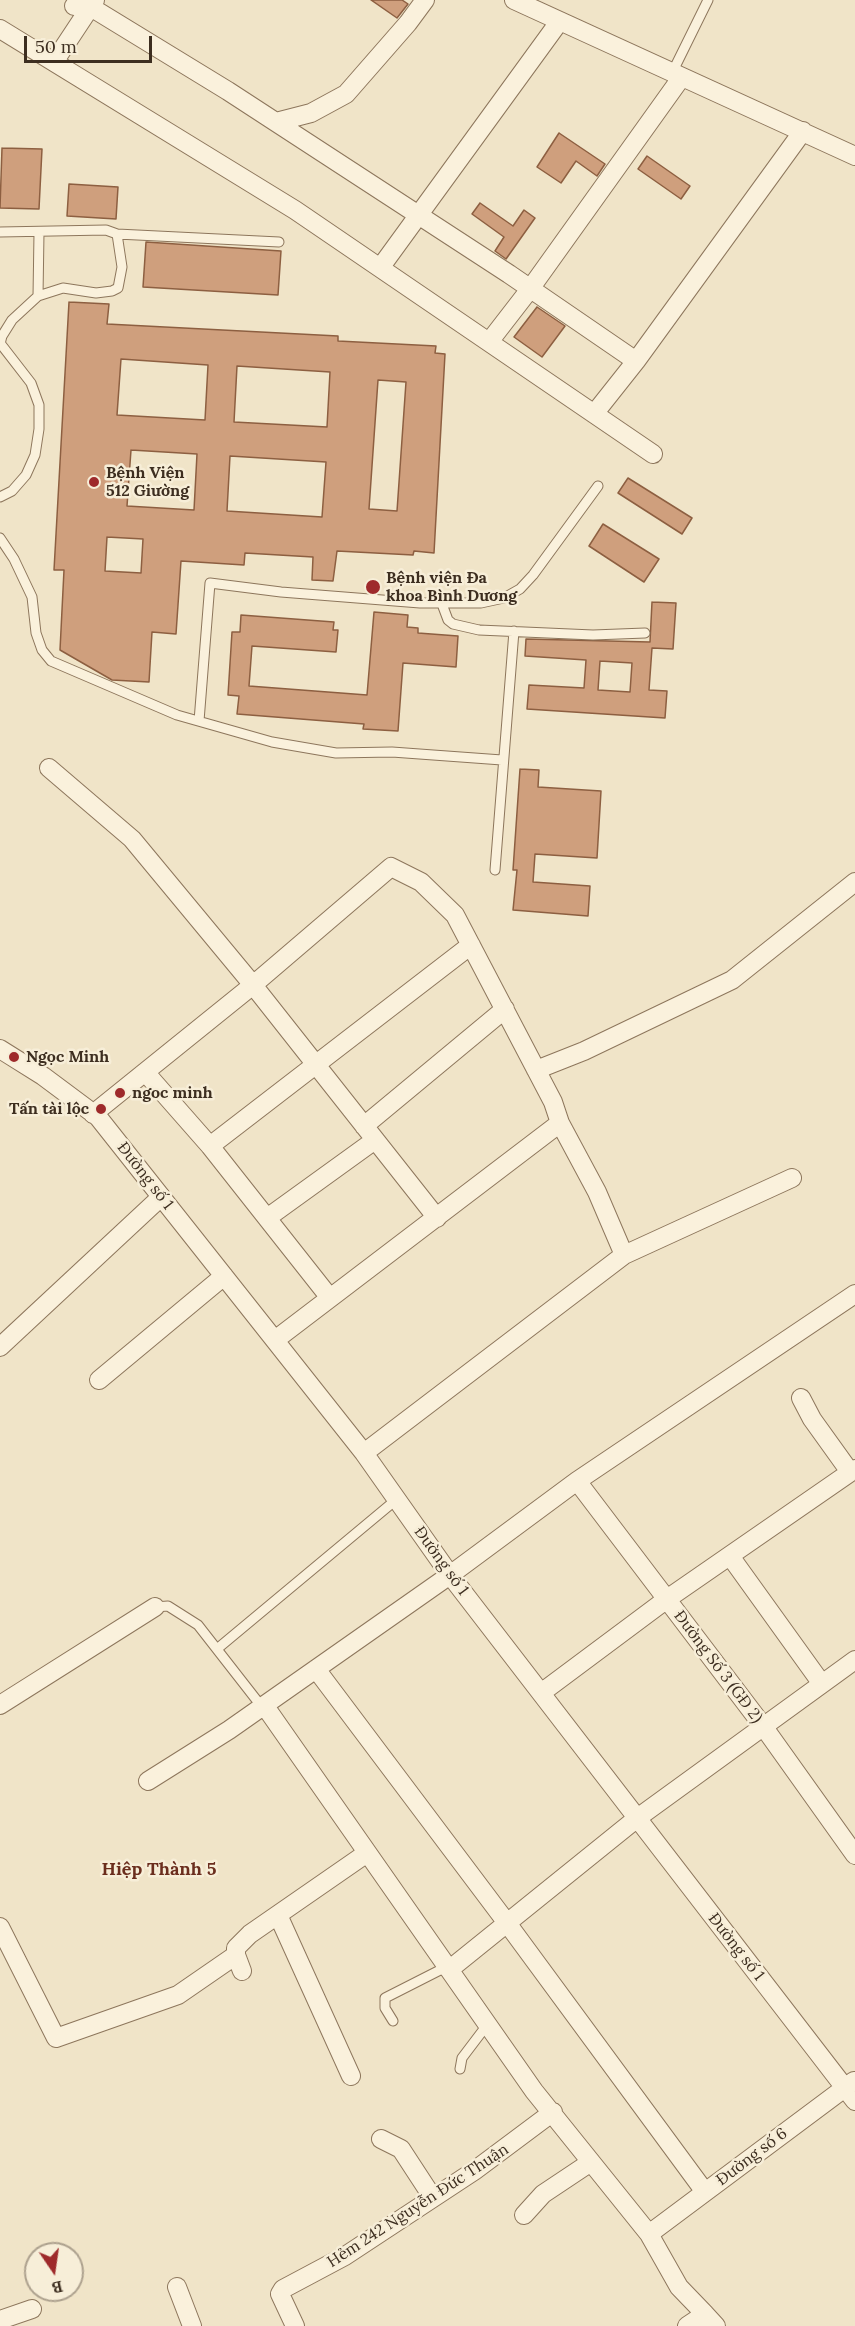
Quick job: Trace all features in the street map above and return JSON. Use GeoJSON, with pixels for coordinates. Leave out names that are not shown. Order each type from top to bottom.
{"type":"FeatureCollection","features":[{"type":"Feature","properties":{"kind":"street"},"geometry":{"type":"LineString","coordinates":[[276,122],[311,113],[346,94],[425,0]]}},
{"type":"Feature","properties":{"kind":"street"},"geometry":{"type":"LineString","coordinates":[[514,0],[855,156]]}},
{"type":"Feature","properties":{"kind":"street"},"geometry":{"type":"LineString","coordinates":[[54,62],[86,4],[276,122],[530,289],[636,362]]}},
{"type":"Feature","properties":{"kind":"street"},"geometry":{"type":"LineString","coordinates":[[380,268],[559,22]]}},
{"type":"Feature","properties":{"kind":"street"},"geometry":{"type":"LineString","coordinates":[[0,29],[295,210],[653,454]]}},
{"type":"Feature","properties":{"kind":"street"},"geometry":{"type":"LineString","coordinates":[[489,342],[530,289],[677,76]]}},
{"type":"Feature","properties":{"kind":"street"},"geometry":{"type":"LineString","coordinates":[[594,414],[636,362],[803,131]]}},
{"type":"Feature","properties":{"kind":"street"},"geometry":{"type":"LineString","coordinates":[[49,768],[132,839],[253,985],[437,1218]]}},
{"type":"Feature","properties":{"kind":"street"},"geometry":{"type":"LineString","coordinates":[[93,1114],[253,985],[391,867],[421,882],[455,915],[597,1192],[624,1255]]}},
{"type":"Feature","properties":{"kind":"street"},"geometry":{"type":"LineString","coordinates":[[536,1070],[584,1051],[732,980],[855,882]]}},
{"type":"Feature","properties":{"kind":"street"},"geometry":{"type":"LineString","coordinates":[[210,1146],[471,945]]}},
{"type":"Feature","properties":{"kind":"street"},"geometry":{"type":"LineString","coordinates":[[267,1218],[369,1133],[505,1009]]}},
{"type":"Feature","properties":{"kind":"street","name":"Đường số 1"},"geometry":{"type":"LineString","coordinates":[[2,1055],[93,1114],[364,1454],[450,1575],[636,1819],[852,2089]]}},
{"type":"Feature","properties":{"kind":"street"},"geometry":{"type":"LineString","coordinates":[[145,1072],[210,1146],[330,1298]]}},
{"type":"Feature","properties":{"kind":"street"},"geometry":{"type":"LineString","coordinates":[[275,1340],[560,1123]]}},
{"type":"Feature","properties":{"kind":"street"},"geometry":{"type":"LineString","coordinates":[[364,1454],[624,1255],[792,1178]]}},
{"type":"Feature","properties":{"kind":"street"},"geometry":{"type":"LineString","coordinates":[[0,1347],[161,1197]]}},
{"type":"Feature","properties":{"kind":"street"},"geometry":{"type":"LineString","coordinates":[[99,1380],[224,1276]]}},
{"type":"Feature","properties":{"kind":"street"},"geometry":{"type":"LineString","coordinates":[[148,1781],[262,1707],[450,1575],[577,1481],[855,1294]]}},
{"type":"Feature","properties":{"kind":"street"},"geometry":{"type":"LineString","coordinates":[[541,1693],[668,1599],[853,1471],[812,1419],[801,1398]]}},
{"type":"Feature","properties":{"kind":"street","name":"Đường Số 3 (GĐ 2)"},"geometry":{"type":"LineString","coordinates":[[577,1481],[763,1726],[855,1856]]}},
{"type":"Feature","properties":{"kind":"street"},"geometry":{"type":"LineString","coordinates":[[730,1556],[822,1684]]}},
{"type":"Feature","properties":{"kind":"street"},"geometry":{"type":"LineString","coordinates":[[0,1705],[155,1607]]}},
{"type":"Feature","properties":{"kind":"street"},"geometry":{"type":"LineString","coordinates":[[446,1967],[455,1965],[636,1819],[855,1660]]}},
{"type":"Feature","properties":{"kind":"street"},"geometry":{"type":"LineString","coordinates":[[316,1669],[705,2192]]}},
{"type":"Feature","properties":{"kind":"street"},"geometry":{"type":"LineString","coordinates":[[262,1707],[269,1712],[534,2091],[649,2234],[680,2287],[711,2320],[687,2326]]}},
{"type":"Feature","properties":{"kind":"street"},"geometry":{"type":"LineString","coordinates":[[0,1927],[56,2038],[178,1995],[239,1963],[236,1948],[250,1934],[367,1852]]}},
{"type":"Feature","properties":{"kind":"street"},"geometry":{"type":"LineString","coordinates":[[278,1915],[351,2076]]}},
{"type":"Feature","properties":{"kind":"street","name":"Đường số 6"},"geometry":{"type":"LineString","coordinates":[[649,2234],[852,2089]]}},
{"type":"Feature","properties":{"kind":"street","name":"Hẻm 242 Nguyễn Đức Thuận"},"geometry":{"type":"LineString","coordinates":[[295,2326],[280,2294],[283,2289],[345,2256],[433,2198],[544,2121],[553,2112]]}},
{"type":"Feature","properties":{"kind":"street"},"geometry":{"type":"LineString","coordinates":[[381,2139],[401,2149],[433,2198]]}},
{"type":"Feature","properties":{"kind":"street"},"geometry":{"type":"LineString","coordinates":[[524,2215],[543,2194],[591,2162]]}},
{"type":"Feature","properties":{"kind":"street"},"geometry":{"type":"LineString","coordinates":[[177,2287],[192,2326]]}},
{"type":"Feature","properties":{"kind":"street"},"geometry":{"type":"LineString","coordinates":[[0,2320],[32,2309]]}},
{"type":"Feature","properties":{"kind":"lane"},"geometry":{"type":"LineString","coordinates":[[677,76],[708,0]]}},
{"type":"Feature","properties":{"kind":"lane"},"geometry":{"type":"LineString","coordinates":[[0,232],[106,230],[117,234],[279,242]]}},
{"type":"Feature","properties":{"kind":"lane"},"geometry":{"type":"LineString","coordinates":[[39,233],[39,296]]}},
{"type":"Feature","properties":{"kind":"lane"},"geometry":{"type":"LineString","coordinates":[[0,497],[12,491],[26,475],[35,455],[39,429],[39,405],[31,383],[0,344],[12,320],[39,296],[63,288],[96,293],[118,288],[122,267],[117,234]]}},
{"type":"Feature","properties":{"kind":"lane"},"geometry":{"type":"LineString","coordinates":[[199,721],[210,583],[281,592],[442,604],[481,603],[504,598],[520,589],[533,575],[598,486]]}},
{"type":"Feature","properties":{"kind":"lane"},"geometry":{"type":"LineString","coordinates":[[0,538],[14,559],[32,597],[36,633],[42,650],[51,661],[97,678],[177,715],[272,742],[336,753],[392,752],[502,760]]}},
{"type":"Feature","properties":{"kind":"lane"},"geometry":{"type":"LineString","coordinates":[[442,604],[448,620],[453,624],[479,630],[593,635],[645,633]]}},
{"type":"Feature","properties":{"kind":"lane"},"geometry":{"type":"LineString","coordinates":[[495,870],[514,631]]}},
{"type":"Feature","properties":{"kind":"lane"},"geometry":{"type":"LineString","coordinates":[[217,1649],[397,1499]]}},
{"type":"Feature","properties":{"kind":"lane"},"geometry":{"type":"LineString","coordinates":[[155,1607],[168,1606],[180,1611],[198,1625],[262,1707]]}},
{"type":"Feature","properties":{"kind":"lane"},"geometry":{"type":"LineString","coordinates":[[393,2021],[385,2008],[385,1998],[446,1967]]}},
{"type":"Feature","properties":{"kind":"lane"},"geometry":{"type":"LineString","coordinates":[[460,2069],[462,2058],[487,2025]]}},
{"type":"Feature","properties":{"kind":"building"},"geometry":{"type":"Polygon","coordinates":[[[371,0],[402,0],[408,4],[397,18],[371,0]]]}},
{"type":"Feature","properties":{"kind":"building"},"geometry":{"type":"Polygon","coordinates":[[[559,133],[605,164],[597,176],[576,161],[561,183],[537,167],[559,133]]]}},
{"type":"Feature","properties":{"kind":"building"},"geometry":{"type":"Polygon","coordinates":[[[2,148],[42,149],[39,209],[0,208],[2,148]]]}},
{"type":"Feature","properties":{"kind":"building"},"geometry":{"type":"Polygon","coordinates":[[[647,156],[690,186],[681,199],[638,169],[647,156]]]}},
{"type":"Feature","properties":{"kind":"building"},"geometry":{"type":"Polygon","coordinates":[[[69,184],[118,187],[116,219],[67,216],[69,184]]]}},
{"type":"Feature","properties":{"kind":"building"},"geometry":{"type":"Polygon","coordinates":[[[480,203],[513,226],[524,210],[535,218],[506,259],[495,251],[504,237],[472,214],[480,203]]]}},
{"type":"Feature","properties":{"kind":"building"},"geometry":{"type":"Polygon","coordinates":[[[146,242],[281,251],[278,295],[143,287],[146,242]]]}},
{"type":"Feature","properties":{"kind":"building","name":"Bệnh Viện 512 Giường"},"geometry":{"type":"Polygon","coordinates":[[[69,302],[109,304],[107,324],[338,336],[338,341],[436,346],[435,353],[445,354],[434,553],[414,551],[413,555],[337,551],[333,581],[312,580],[313,557],[245,553],[244,565],[181,561],[176,634],[152,632],[149,682],[112,680],[60,650],[64,570],[54,570],[69,302]],[[121,359],[117,415],[205,420],[208,365],[121,359]],[[237,366],[234,422],[327,427],[330,372],[237,366]],[[378,380],[369,509],[397,511],[406,382],[378,380]],[[131,450],[127,506],[194,510],[197,454],[131,450]],[[230,456],[227,511],[322,517],[326,462],[230,456]],[[107,537],[105,571],[141,573],[143,539],[107,537]]]}},
{"type":"Feature","properties":{"kind":"building"},"geometry":{"type":"Polygon","coordinates":[[[537,307],[565,326],[542,357],[514,337],[537,307]]]}},
{"type":"Feature","properties":{"kind":"building"},"geometry":{"type":"Polygon","coordinates":[[[628,478],[692,518],[682,534],[618,493],[628,478]]]}},
{"type":"Feature","properties":{"kind":"building"},"geometry":{"type":"Polygon","coordinates":[[[603,524],[659,559],[644,582],[589,546],[603,524]]]}},
{"type":"Feature","properties":{"kind":"building"},"geometry":{"type":"Polygon","coordinates":[[[652,602],[676,603],[673,649],[652,648],[649,690],[667,691],[665,718],[527,709],[529,685],[584,688],[586,660],[525,656],[526,639],[650,642],[652,602]],[[600,661],[598,690],[630,692],[632,663],[600,661]]]}},
{"type":"Feature","properties":{"kind":"building"},"geometry":{"type":"Polygon","coordinates":[[[374,612],[408,615],[407,627],[418,628],[418,633],[458,636],[456,667],[403,663],[398,731],[363,729],[364,724],[237,714],[239,696],[228,695],[232,632],[240,632],[241,615],[334,622],[333,630],[338,630],[336,652],[252,646],[249,686],[367,695],[374,612]]]}},
{"type":"Feature","properties":{"kind":"building"},"geometry":{"type":"Polygon","coordinates":[[[520,769],[539,770],[538,787],[601,791],[597,858],[535,854],[533,882],[590,886],[588,916],[513,910],[517,870],[513,870],[520,769]]]}},
{"type":"Feature","properties":{"kind":"place","name":"Bệnh Viện 512 Giường"},"geometry":{"type":"Point","coordinates":[94,482]}},
{"type":"Feature","properties":{"kind":"place","name":"Bệnh viện Đa khoa Bình Dương"},"geometry":{"type":"Point","coordinates":[373,587]}},
{"type":"Feature","properties":{"kind":"place","name":"Ngọc Minh"},"geometry":{"type":"Point","coordinates":[14,1057]}},
{"type":"Feature","properties":{"kind":"place","name":"ngoc minh"},"geometry":{"type":"Point","coordinates":[120,1093]}},
{"type":"Feature","properties":{"kind":"place","name":"Tấn tài lộc"},"geometry":{"type":"Point","coordinates":[101,1109]}},
{"type":"Feature","properties":{"kind":"district","name":"Hiệp Thành 5"},"geometry":{"type":"Point","coordinates":[159,1870]}}]}
